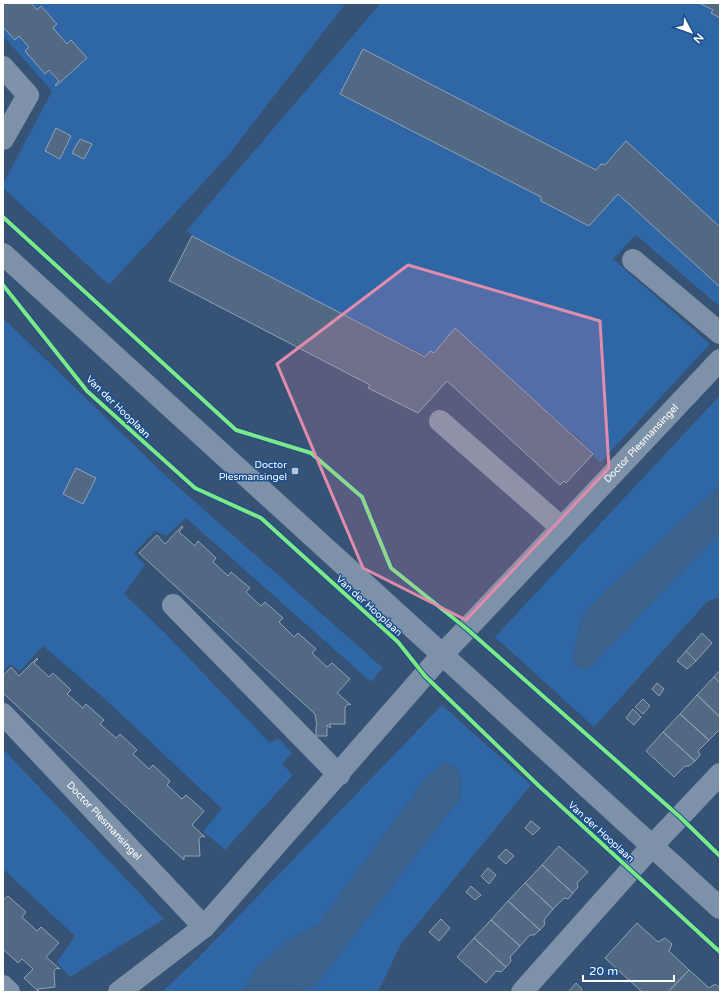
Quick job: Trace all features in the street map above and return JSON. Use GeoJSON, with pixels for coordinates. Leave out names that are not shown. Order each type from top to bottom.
{"type":"FeatureCollection","features":[{"type":"Feature","properties":{"kind":"street"},"geometry":{"type":"LineString","coordinates":[[3,67],[28,95],[3,139]]}},
{"type":"Feature","properties":{"kind":"street","name":"Van der Hooplaan"},"geometry":{"type":"LineString","coordinates":[[3,254],[442,655],[653,845],[720,908]]}},
{"type":"Feature","properties":{"kind":"street"},"geometry":{"type":"LineString","coordinates":[[633,260],[720,333]]}},
{"type":"Feature","properties":{"kind":"street","name":"Doctor Plesmansingel"},"geometry":{"type":"LineString","coordinates":[[118,992],[204,927],[339,775],[442,655],[720,360]]}},
{"type":"Feature","properties":{"kind":"street"},"geometry":{"type":"LineString","coordinates":[[440,421],[562,528]]}},
{"type":"Feature","properties":{"kind":"street"},"geometry":{"type":"LineString","coordinates":[[173,605],[339,775]]}},
{"type":"Feature","properties":{"kind":"street","name":"Doctor Plesmansingel"},"geometry":{"type":"LineString","coordinates":[[3,714],[204,927]]}},
{"type":"Feature","properties":{"kind":"street","name":"Van der Hooplaan"},"geometry":{"type":"LineString","coordinates":[[522,992],[653,845],[720,774]]}},
{"type":"Feature","properties":{"kind":"street"},"geometry":{"type":"LineString","coordinates":[[3,986],[9,992]]}},
{"type":"Feature","properties":{"kind":"highlighted area"},"geometry":{"type":"Polygon","coordinates":[[[408,265],[600,321],[609,468],[466,620],[363,568],[277,364],[408,265]]]}},
{"type":"Feature","properties":{"kind":"shaded area"},"geometry":{"type":"Polygon","coordinates":[[[3,3],[346,3],[227,157],[109,285],[3,188],[3,184],[52,91],[3,36],[3,3]]]}},
{"type":"Feature","properties":{"kind":"shaded area"},"geometry":{"type":"Polygon","coordinates":[[[379,3],[720,3],[720,307],[636,235],[613,259],[710,344],[600,463],[579,439],[456,333],[430,358],[213,249],[186,231],[379,5],[379,3]]]}},
{"type":"Feature","properties":{"kind":"shaded area"},"geometry":{"type":"Polygon","coordinates":[[[3,318],[166,476],[383,668],[371,682],[186,518],[166,536],[155,531],[134,553],[145,565],[124,594],[163,631],[270,743],[278,738],[292,753],[282,764],[293,775],[225,850],[203,831],[222,809],[106,700],[43,646],[20,671],[10,664],[3,672],[3,318]]]}},
{"type":"Feature","properties":{"kind":"shaded area"},"geometry":{"type":"Polygon","coordinates":[[[720,395],[720,485],[599,597],[582,616],[572,660],[575,666],[587,670],[720,533],[720,597],[707,602],[594,727],[495,637],[720,395]]]}},
{"type":"Feature","properties":{"kind":"shaded area"},"geometry":{"type":"Polygon","coordinates":[[[720,485],[720,533],[587,670],[575,666],[572,660],[582,616],[599,597],[720,485]]]}},
{"type":"Feature","properties":{"kind":"shaded area"},"geometry":{"type":"Polygon","coordinates":[[[442,705],[531,785],[401,944],[378,992],[298,992],[315,986],[461,797],[460,773],[452,764],[445,762],[425,779],[319,923],[291,938],[258,965],[242,992],[162,992],[197,959],[442,705]]]}},
{"type":"Feature","properties":{"kind":"shaded area"},"geometry":{"type":"Polygon","coordinates":[[[3,749],[164,919],[70,977],[57,962],[75,936],[3,869],[3,749]]]}},
{"type":"Feature","properties":{"kind":"shaded area"},"geometry":{"type":"Polygon","coordinates":[[[445,762],[452,764],[460,773],[461,797],[315,986],[298,992],[242,992],[258,965],[291,938],[319,923],[425,779],[445,762]]]}},
{"type":"Feature","properties":{"kind":"building"},"geometry":{"type":"Polygon","coordinates":[[[3,3],[31,3],[37,10],[41,6],[57,24],[53,28],[67,44],[71,40],[87,58],[56,86],[55,85],[59,81],[49,70],[45,74],[25,51],[29,47],[19,36],[15,40],[3,27],[3,3]]]}},
{"type":"Feature","properties":{"kind":"building"},"geometry":{"type":"Polygon","coordinates":[[[699,3],[720,3],[720,18],[711,13],[713,10],[699,3]]]}},
{"type":"Feature","properties":{"kind":"building"},"geometry":{"type":"Polygon","coordinates":[[[363,49],[596,170],[601,164],[605,165],[626,141],[720,227],[720,287],[618,194],[589,226],[541,201],[541,197],[340,94],[363,49]]]}},
{"type":"Feature","properties":{"kind":"building"},"geometry":{"type":"Polygon","coordinates":[[[56,128],[71,136],[60,159],[45,151],[56,128]]]}},
{"type":"Feature","properties":{"kind":"building"},"geometry":{"type":"Polygon","coordinates":[[[80,139],[92,144],[84,159],[72,153],[80,139]]]}},
{"type":"Feature","properties":{"kind":"building"},"geometry":{"type":"Polygon","coordinates":[[[192,236],[425,357],[430,351],[434,353],[455,328],[593,454],[566,483],[564,481],[560,485],[447,381],[418,413],[368,388],[370,385],[169,281],[192,236]]]}},
{"type":"Feature","properties":{"kind":"building"},"geometry":{"type":"Polygon","coordinates":[[[76,468],[96,478],[83,504],[63,494],[76,468]]]}},
{"type":"Feature","properties":{"kind":"building"},"geometry":{"type":"Polygon","coordinates":[[[182,526],[183,527],[179,532],[195,546],[198,541],[216,558],[213,562],[228,576],[231,572],[250,588],[246,592],[261,606],[265,602],[283,618],[279,622],[294,637],[298,633],[316,649],[312,653],[327,667],[332,663],[350,679],[337,693],[351,705],[348,704],[345,707],[345,724],[329,724],[331,727],[330,728],[327,725],[327,736],[316,736],[317,725],[315,714],[139,553],[157,535],[165,544],[182,526]]]}},
{"type":"Feature","properties":{"kind":"building"},"geometry":{"type":"Polygon","coordinates":[[[702,633],[712,643],[696,661],[686,651],[702,633]]]}},
{"type":"Feature","properties":{"kind":"building"},"geometry":{"type":"Polygon","coordinates":[[[686,651],[696,661],[687,669],[677,661],[686,651]]]}},
{"type":"Feature","properties":{"kind":"building"},"geometry":{"type":"Polygon","coordinates":[[[37,658],[38,659],[34,663],[49,677],[53,673],[71,690],[67,694],[83,708],[86,704],[104,720],[100,724],[116,738],[120,734],[137,750],[133,754],[149,769],[153,765],[170,781],[167,785],[182,799],[186,795],[204,811],[192,825],[205,837],[202,836],[199,839],[200,856],[184,856],[184,860],[3,693],[3,676],[11,667],[19,676],[37,658]]]}},
{"type":"Feature","properties":{"kind":"building"},"geometry":{"type":"Polygon","coordinates":[[[720,670],[720,683],[714,677],[720,670]]]}},
{"type":"Feature","properties":{"kind":"building"},"geometry":{"type":"Polygon","coordinates":[[[714,677],[720,683],[720,717],[697,695],[714,677]]]}},
{"type":"Feature","properties":{"kind":"building"},"geometry":{"type":"Polygon","coordinates":[[[657,683],[664,689],[659,696],[652,689],[657,683]]]}},
{"type":"Feature","properties":{"kind":"building"},"geometry":{"type":"Polygon","coordinates":[[[697,695],[720,717],[720,729],[709,740],[680,714],[697,695]]]}},
{"type":"Feature","properties":{"kind":"building"},"geometry":{"type":"Polygon","coordinates":[[[643,699],[650,706],[643,714],[635,707],[643,699]]]}},
{"type":"Feature","properties":{"kind":"building"},"geometry":{"type":"Polygon","coordinates":[[[633,709],[641,717],[634,725],[626,718],[633,709]]]}},
{"type":"Feature","properties":{"kind":"building"},"geometry":{"type":"Polygon","coordinates":[[[680,714],[709,740],[698,751],[700,755],[695,761],[663,732],[680,714]]]}},
{"type":"Feature","properties":{"kind":"building"},"geometry":{"type":"Polygon","coordinates":[[[663,732],[695,761],[689,766],[685,766],[674,777],[646,751],[663,732]]]}},
{"type":"Feature","properties":{"kind":"building"},"geometry":{"type":"Polygon","coordinates":[[[531,821],[540,828],[533,835],[525,828],[531,821]]]}},
{"type":"Feature","properties":{"kind":"building"},"geometry":{"type":"Polygon","coordinates":[[[559,846],[588,872],[577,883],[578,887],[573,893],[542,865],[559,846]]]}},
{"type":"Feature","properties":{"kind":"building"},"geometry":{"type":"Polygon","coordinates":[[[506,849],[514,856],[506,864],[498,857],[506,849]]]}},
{"type":"Feature","properties":{"kind":"building"},"geometry":{"type":"Polygon","coordinates":[[[542,865],[573,893],[568,899],[564,898],[553,909],[525,883],[542,865]]]}},
{"type":"Feature","properties":{"kind":"building"},"geometry":{"type":"Polygon","coordinates":[[[488,868],[496,875],[489,884],[481,876],[488,868]]]}},
{"type":"Feature","properties":{"kind":"building"},"geometry":{"type":"Polygon","coordinates":[[[525,883],[553,909],[544,920],[545,924],[540,930],[508,901],[525,883]]]}},
{"type":"Feature","properties":{"kind":"building"},"geometry":{"type":"Polygon","coordinates":[[[471,886],[481,895],[475,900],[466,892],[471,886]]]}},
{"type":"Feature","properties":{"kind":"building"},"geometry":{"type":"Polygon","coordinates":[[[8,896],[26,912],[22,917],[37,931],[41,927],[59,943],[46,957],[60,969],[57,968],[54,971],[55,987],[38,989],[39,992],[24,978],[33,969],[22,959],[18,963],[3,949],[3,900],[8,896]]]}},
{"type":"Feature","properties":{"kind":"building"},"geometry":{"type":"Polygon","coordinates":[[[508,901],[540,930],[534,935],[530,935],[520,946],[491,920],[508,901]]]}},
{"type":"Feature","properties":{"kind":"building"},"geometry":{"type":"Polygon","coordinates":[[[441,919],[450,928],[439,941],[429,932],[441,919]]]}},
{"type":"Feature","properties":{"kind":"building"},"geometry":{"type":"Polygon","coordinates":[[[491,920],[520,946],[510,957],[511,961],[506,967],[474,938],[491,920]]]}},
{"type":"Feature","properties":{"kind":"building"},"geometry":{"type":"Polygon","coordinates":[[[637,923],[658,942],[665,938],[672,944],[669,951],[689,970],[668,992],[642,992],[605,958],[637,923]]]}},
{"type":"Feature","properties":{"kind":"building"},"geometry":{"type":"Polygon","coordinates":[[[474,938],[506,967],[501,972],[496,971],[486,983],[457,957],[474,938]]]}},
{"type":"Feature","properties":{"kind":"building"},"geometry":{"type":"Polygon","coordinates":[[[689,970],[709,988],[715,984],[720,988],[720,992],[668,992],[689,970]]]}},
{"type":"Feature","properties":{"kind":"building"},"geometry":{"type":"Polygon","coordinates":[[[576,983],[582,989],[580,992],[568,992],[576,983]]]}},
{"type":"Feature","properties":{"kind":"cycle path"},"geometry":{"type":"LineString","coordinates":[[3,217],[236,430],[311,453],[362,497],[391,568],[467,629],[680,817],[720,856]]}},
{"type":"Feature","properties":{"kind":"cycle path"},"geometry":{"type":"LineString","coordinates":[[3,285],[87,391],[195,488],[261,518],[398,642],[425,676],[539,786],[720,952]]}},
{"type":"Feature","properties":{"kind":"place","name":"Doctor Plesmansingel"},"geometry":{"type":"Point","coordinates":[295,471]}}]}
